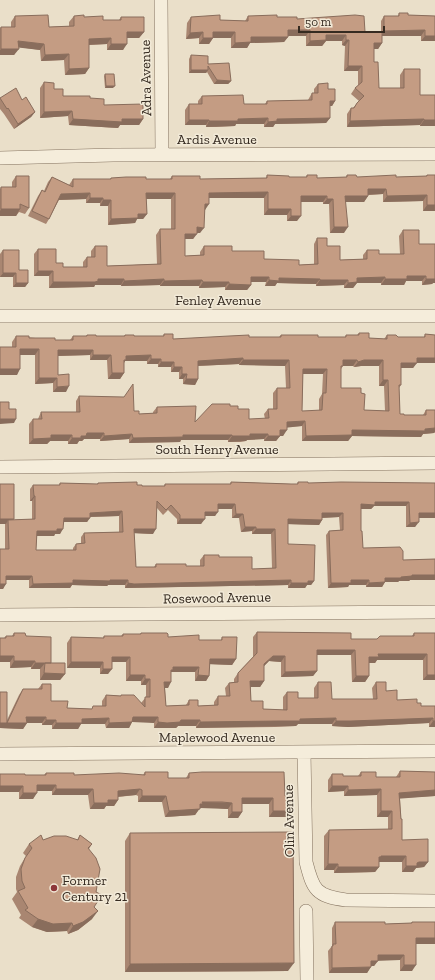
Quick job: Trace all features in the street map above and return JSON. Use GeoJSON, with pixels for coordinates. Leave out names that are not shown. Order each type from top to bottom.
{"type":"FeatureCollection","features":[{"type":"Feature","properties":{"kind":"street","name":"Adra Avenue"},"geometry":{"type":"LineString","coordinates":[[161,0],[162,155]]}},
{"type":"Feature","properties":{"kind":"street","name":"Ardis Avenue"},"geometry":{"type":"LineString","coordinates":[[0,158],[162,155],[435,154]]}},
{"type":"Feature","properties":{"kind":"street","name":"Fenley Avenue"},"geometry":{"type":"LineString","coordinates":[[0,316],[435,316]]}},
{"type":"Feature","properties":{"kind":"street","name":"South Henry Avenue"},"geometry":{"type":"LineString","coordinates":[[0,467],[435,463]]}},
{"type":"Feature","properties":{"kind":"street","name":"Rosewood Avenue"},"geometry":{"type":"LineString","coordinates":[[0,615],[435,612]]}},
{"type":"Feature","properties":{"kind":"street","name":"Maplewood Avenue"},"geometry":{"type":"LineString","coordinates":[[0,754],[435,751]]}},
{"type":"Feature","properties":{"kind":"street","name":"Olin Avenue"},"geometry":{"type":"LineString","coordinates":[[304,752],[306,862],[314,888],[321,894],[332,898],[346,900],[435,901]]}},
{"type":"Feature","properties":{"kind":"street"},"geometry":{"type":"LineString","coordinates":[[306,911],[307,980]]}},
{"type":"Feature","properties":{"kind":"building"},"geometry":{"type":"Polygon","coordinates":[[[399,13],[408,13],[408,15],[435,16],[435,36],[425,36],[425,30],[384,31],[384,16],[399,16],[399,13]]]}},
{"type":"Feature","properties":{"kind":"building"},"geometry":{"type":"Polygon","coordinates":[[[48,15],[49,27],[74,26],[74,16],[103,16],[103,20],[121,20],[121,17],[144,17],[144,32],[127,32],[127,44],[111,44],[111,38],[89,39],[89,68],[69,69],[69,54],[45,55],[44,44],[18,41],[19,49],[1,49],[1,27],[15,27],[15,16],[48,15]]]}},
{"type":"Feature","properties":{"kind":"building"},"geometry":{"type":"Polygon","coordinates":[[[220,15],[220,20],[248,21],[248,16],[277,15],[277,17],[297,17],[297,19],[355,15],[364,16],[365,32],[382,32],[382,43],[374,43],[374,62],[378,62],[379,88],[404,88],[404,69],[420,69],[420,95],[435,95],[435,120],[350,121],[351,108],[354,108],[364,96],[355,88],[362,82],[362,66],[348,66],[349,40],[346,40],[346,35],[326,35],[326,40],[310,41],[310,30],[288,30],[288,37],[251,37],[251,42],[235,43],[235,32],[213,32],[213,38],[203,38],[203,32],[190,33],[191,17],[220,15]]]}},
{"type":"Feature","properties":{"kind":"building"},"geometry":{"type":"Polygon","coordinates":[[[191,55],[208,56],[208,64],[229,63],[231,81],[217,80],[208,66],[208,70],[191,70],[191,55]]]}},
{"type":"Feature","properties":{"kind":"building"},"geometry":{"type":"Polygon","coordinates":[[[105,74],[114,74],[115,86],[106,86],[105,74]]]}},
{"type":"Feature","properties":{"kind":"building"},"geometry":{"type":"Polygon","coordinates":[[[44,82],[54,83],[54,89],[63,89],[63,96],[90,96],[90,98],[104,99],[104,105],[143,104],[143,119],[122,119],[122,122],[73,119],[72,111],[44,112],[44,82]]]}},
{"type":"Feature","properties":{"kind":"building"},"geometry":{"type":"Polygon","coordinates":[[[328,83],[328,89],[335,89],[335,101],[330,101],[330,118],[277,119],[277,121],[268,122],[268,118],[238,119],[238,121],[189,120],[189,104],[202,104],[202,96],[243,95],[244,104],[267,104],[267,101],[312,100],[312,93],[318,93],[318,84],[328,83]]]}},
{"type":"Feature","properties":{"kind":"building"},"geometry":{"type":"Polygon","coordinates":[[[16,88],[22,100],[26,97],[35,112],[18,124],[0,98],[16,88]]]}},
{"type":"Feature","properties":{"kind":"building"},"geometry":{"type":"Polygon","coordinates":[[[267,175],[307,177],[307,175],[317,175],[317,178],[347,177],[347,175],[356,175],[357,177],[396,175],[396,177],[435,175],[435,205],[427,205],[427,195],[387,196],[386,189],[368,189],[368,196],[345,196],[348,227],[334,227],[333,199],[327,199],[327,196],[301,196],[301,216],[291,216],[291,209],[268,209],[268,192],[209,193],[209,204],[205,204],[204,228],[197,227],[197,234],[185,234],[185,256],[204,255],[204,246],[232,246],[232,251],[264,251],[264,259],[299,260],[299,265],[318,264],[317,238],[327,238],[327,246],[340,246],[340,260],[367,259],[367,250],[379,250],[379,254],[404,254],[403,230],[419,230],[419,244],[435,244],[435,279],[426,279],[426,276],[407,276],[407,279],[385,279],[385,277],[357,278],[357,282],[348,283],[348,280],[279,278],[279,281],[269,280],[269,277],[251,277],[251,285],[229,284],[229,282],[203,282],[202,280],[164,281],[164,279],[124,281],[124,279],[98,279],[98,281],[95,282],[53,282],[53,271],[38,271],[38,249],[56,249],[56,263],[63,263],[63,267],[87,267],[87,257],[95,257],[95,246],[107,246],[107,266],[161,264],[160,229],[175,229],[175,193],[146,193],[147,214],[138,214],[138,218],[111,219],[111,200],[103,200],[103,198],[90,198],[90,193],[61,194],[49,219],[32,211],[42,190],[45,192],[52,177],[73,187],[73,179],[146,177],[146,179],[172,179],[172,176],[200,176],[200,179],[267,178],[267,175]]]}},
{"type":"Feature","properties":{"kind":"building"},"geometry":{"type":"Polygon","coordinates":[[[16,176],[29,176],[29,208],[20,204],[20,209],[1,209],[1,187],[16,187],[16,176]]]}},
{"type":"Feature","properties":{"kind":"building"},"geometry":{"type":"Polygon","coordinates":[[[3,250],[19,250],[19,270],[28,270],[28,283],[16,283],[16,273],[3,273],[3,250]]]}},
{"type":"Feature","properties":{"kind":"building"},"geometry":{"type":"Polygon","coordinates":[[[359,333],[369,333],[369,338],[387,339],[387,335],[396,335],[398,337],[425,337],[425,334],[435,335],[435,358],[417,358],[417,363],[401,363],[401,385],[399,385],[400,414],[426,415],[426,410],[435,410],[435,428],[425,429],[425,431],[352,430],[352,435],[306,436],[305,421],[287,422],[287,430],[280,430],[280,436],[250,434],[250,436],[183,435],[183,437],[133,438],[132,434],[104,436],[104,433],[87,433],[86,436],[81,436],[81,438],[72,438],[72,435],[51,435],[51,438],[33,439],[33,419],[42,419],[41,412],[80,412],[79,396],[124,397],[133,384],[134,411],[139,411],[139,414],[157,413],[157,407],[196,406],[195,422],[212,404],[230,404],[230,406],[238,406],[238,409],[249,409],[249,419],[269,418],[268,409],[277,409],[277,388],[290,388],[289,360],[243,360],[243,358],[198,361],[198,379],[186,379],[187,374],[182,374],[182,367],[174,367],[174,362],[161,362],[161,359],[151,359],[151,355],[126,356],[126,360],[124,360],[124,373],[112,373],[111,355],[93,355],[93,350],[58,350],[58,375],[69,374],[69,386],[57,387],[57,378],[39,378],[39,349],[20,349],[20,369],[0,369],[0,347],[16,347],[16,336],[29,336],[29,338],[55,338],[55,340],[73,340],[73,336],[87,335],[164,336],[164,334],[173,334],[173,339],[249,335],[249,337],[318,335],[318,337],[346,337],[346,335],[359,335],[359,333]],[[343,360],[343,366],[341,366],[341,388],[361,388],[361,393],[365,394],[364,410],[389,411],[388,380],[383,380],[383,360],[364,360],[358,362],[357,360],[343,360]],[[303,369],[302,411],[322,410],[323,393],[326,393],[327,369],[303,369]]]}},
{"type":"Feature","properties":{"kind":"building"},"geometry":{"type":"Polygon","coordinates":[[[0,402],[9,402],[9,409],[16,409],[16,419],[0,419],[0,402]]]}},
{"type":"Feature","properties":{"kind":"building"},"geometry":{"type":"Polygon","coordinates":[[[137,482],[137,485],[142,486],[165,486],[165,484],[231,484],[231,482],[291,484],[298,484],[298,482],[435,483],[435,513],[419,513],[419,522],[410,523],[409,502],[375,502],[375,505],[361,504],[361,531],[363,548],[400,547],[403,551],[403,560],[435,559],[435,575],[412,575],[401,578],[385,578],[385,582],[369,583],[369,580],[351,580],[351,583],[331,583],[329,531],[343,530],[343,513],[322,513],[322,520],[288,519],[288,544],[315,545],[314,581],[308,581],[308,583],[291,583],[291,580],[134,584],[128,583],[128,580],[73,580],[73,583],[33,584],[32,576],[6,576],[6,584],[0,584],[0,549],[9,549],[8,520],[35,519],[35,496],[33,485],[137,482]],[[157,501],[156,529],[134,529],[136,567],[156,567],[156,564],[186,564],[186,566],[204,566],[204,555],[219,555],[219,557],[252,557],[252,569],[276,568],[275,529],[256,529],[256,527],[245,527],[243,514],[236,514],[235,504],[218,504],[218,512],[205,512],[205,519],[180,519],[180,515],[171,505],[166,510],[157,501]],[[122,511],[90,513],[90,518],[64,518],[63,529],[57,529],[57,531],[37,531],[36,550],[76,550],[76,544],[85,543],[84,533],[123,532],[122,511]]]}},
{"type":"Feature","properties":{"kind":"building"},"geometry":{"type":"Polygon","coordinates":[[[0,484],[14,484],[14,519],[0,519],[0,484]]]}},
{"type":"Feature","properties":{"kind":"building"},"geometry":{"type":"Polygon","coordinates":[[[257,632],[351,633],[351,639],[377,639],[380,636],[414,636],[414,633],[435,633],[435,675],[427,675],[427,654],[378,654],[379,657],[369,657],[369,676],[356,676],[355,650],[317,650],[317,671],[285,672],[285,656],[273,656],[264,664],[264,681],[250,681],[251,701],[263,701],[263,709],[287,710],[287,692],[298,692],[298,698],[318,698],[318,682],[331,682],[332,699],[377,699],[376,682],[386,682],[386,691],[397,690],[397,700],[417,699],[417,703],[421,703],[421,706],[435,706],[435,721],[433,721],[433,718],[336,721],[336,718],[300,719],[300,721],[200,722],[200,720],[181,720],[180,722],[167,723],[158,722],[158,717],[133,717],[132,722],[109,723],[109,718],[82,719],[82,723],[56,723],[56,720],[46,720],[46,717],[26,717],[27,723],[7,723],[23,689],[42,689],[42,684],[51,684],[51,701],[68,701],[67,708],[92,709],[93,706],[106,706],[106,695],[134,695],[145,707],[145,697],[150,697],[150,679],[145,679],[145,675],[130,675],[130,657],[112,657],[112,669],[103,669],[103,662],[71,662],[71,637],[104,638],[104,636],[123,636],[123,634],[167,633],[168,637],[199,635],[199,640],[222,640],[222,637],[237,637],[236,659],[210,659],[209,676],[198,675],[199,667],[173,667],[173,670],[171,670],[171,682],[164,682],[166,706],[189,705],[189,700],[198,700],[198,706],[218,705],[218,696],[230,696],[229,683],[238,682],[238,673],[257,653],[257,632]]]}},
{"type":"Feature","properties":{"kind":"building"},"geometry":{"type":"Polygon","coordinates":[[[14,633],[25,633],[26,636],[51,637],[51,663],[14,661],[14,656],[0,656],[0,638],[14,636],[14,633]]]}},
{"type":"Feature","properties":{"kind":"building"},"geometry":{"type":"Polygon","coordinates":[[[45,663],[65,663],[65,674],[44,673],[45,663]]]}},
{"type":"Feature","properties":{"kind":"building"},"geometry":{"type":"Polygon","coordinates":[[[0,692],[7,692],[7,723],[0,723],[0,692]]]}},
{"type":"Feature","properties":{"kind":"building"},"geometry":{"type":"Polygon","coordinates":[[[400,771],[435,772],[435,790],[399,793],[402,819],[402,840],[428,839],[428,862],[419,862],[417,863],[417,866],[406,866],[406,856],[381,856],[379,857],[379,867],[338,867],[338,864],[328,864],[329,830],[392,829],[392,811],[381,811],[381,789],[348,790],[348,786],[332,786],[332,774],[343,774],[343,776],[361,776],[361,772],[376,772],[376,777],[400,777],[400,771]]]}},
{"type":"Feature","properties":{"kind":"building"},"geometry":{"type":"Polygon","coordinates":[[[145,772],[168,772],[168,778],[189,778],[189,773],[202,772],[284,772],[285,796],[292,796],[292,811],[273,811],[273,798],[242,798],[242,812],[232,812],[232,803],[222,802],[202,802],[203,804],[200,804],[200,809],[169,811],[166,796],[142,796],[142,790],[140,789],[118,791],[118,800],[108,800],[108,803],[94,803],[93,789],[56,789],[56,785],[37,785],[37,793],[23,793],[23,786],[0,786],[0,774],[46,775],[46,773],[74,773],[74,775],[119,773],[145,775],[145,772]]]}},
{"type":"Feature","properties":{"kind":"building"},"geometry":{"type":"Polygon","coordinates":[[[293,832],[294,963],[130,964],[130,833],[293,832]]]}},
{"type":"Feature","properties":{"kind":"building","name":"Former Century 21"},"geometry":{"type":"Polygon","coordinates":[[[41,835],[43,840],[54,836],[66,836],[78,840],[80,835],[92,844],[88,848],[96,858],[100,869],[96,892],[102,895],[94,907],[98,911],[83,922],[73,926],[72,923],[53,924],[38,919],[25,910],[28,908],[18,891],[25,888],[22,881],[21,869],[25,858],[32,848],[29,844],[41,835]]]}},
{"type":"Feature","properties":{"kind":"building"},"geometry":{"type":"Polygon","coordinates":[[[335,922],[385,922],[385,924],[435,922],[435,938],[416,938],[416,965],[404,965],[404,955],[378,955],[378,961],[371,961],[371,967],[332,968],[332,946],[333,944],[336,944],[335,922]]]}},
{"type":"Feature","properties":{"kind":"place","name":"Former Century 21"},"geometry":{"type":"Point","coordinates":[54,888]}}]}
